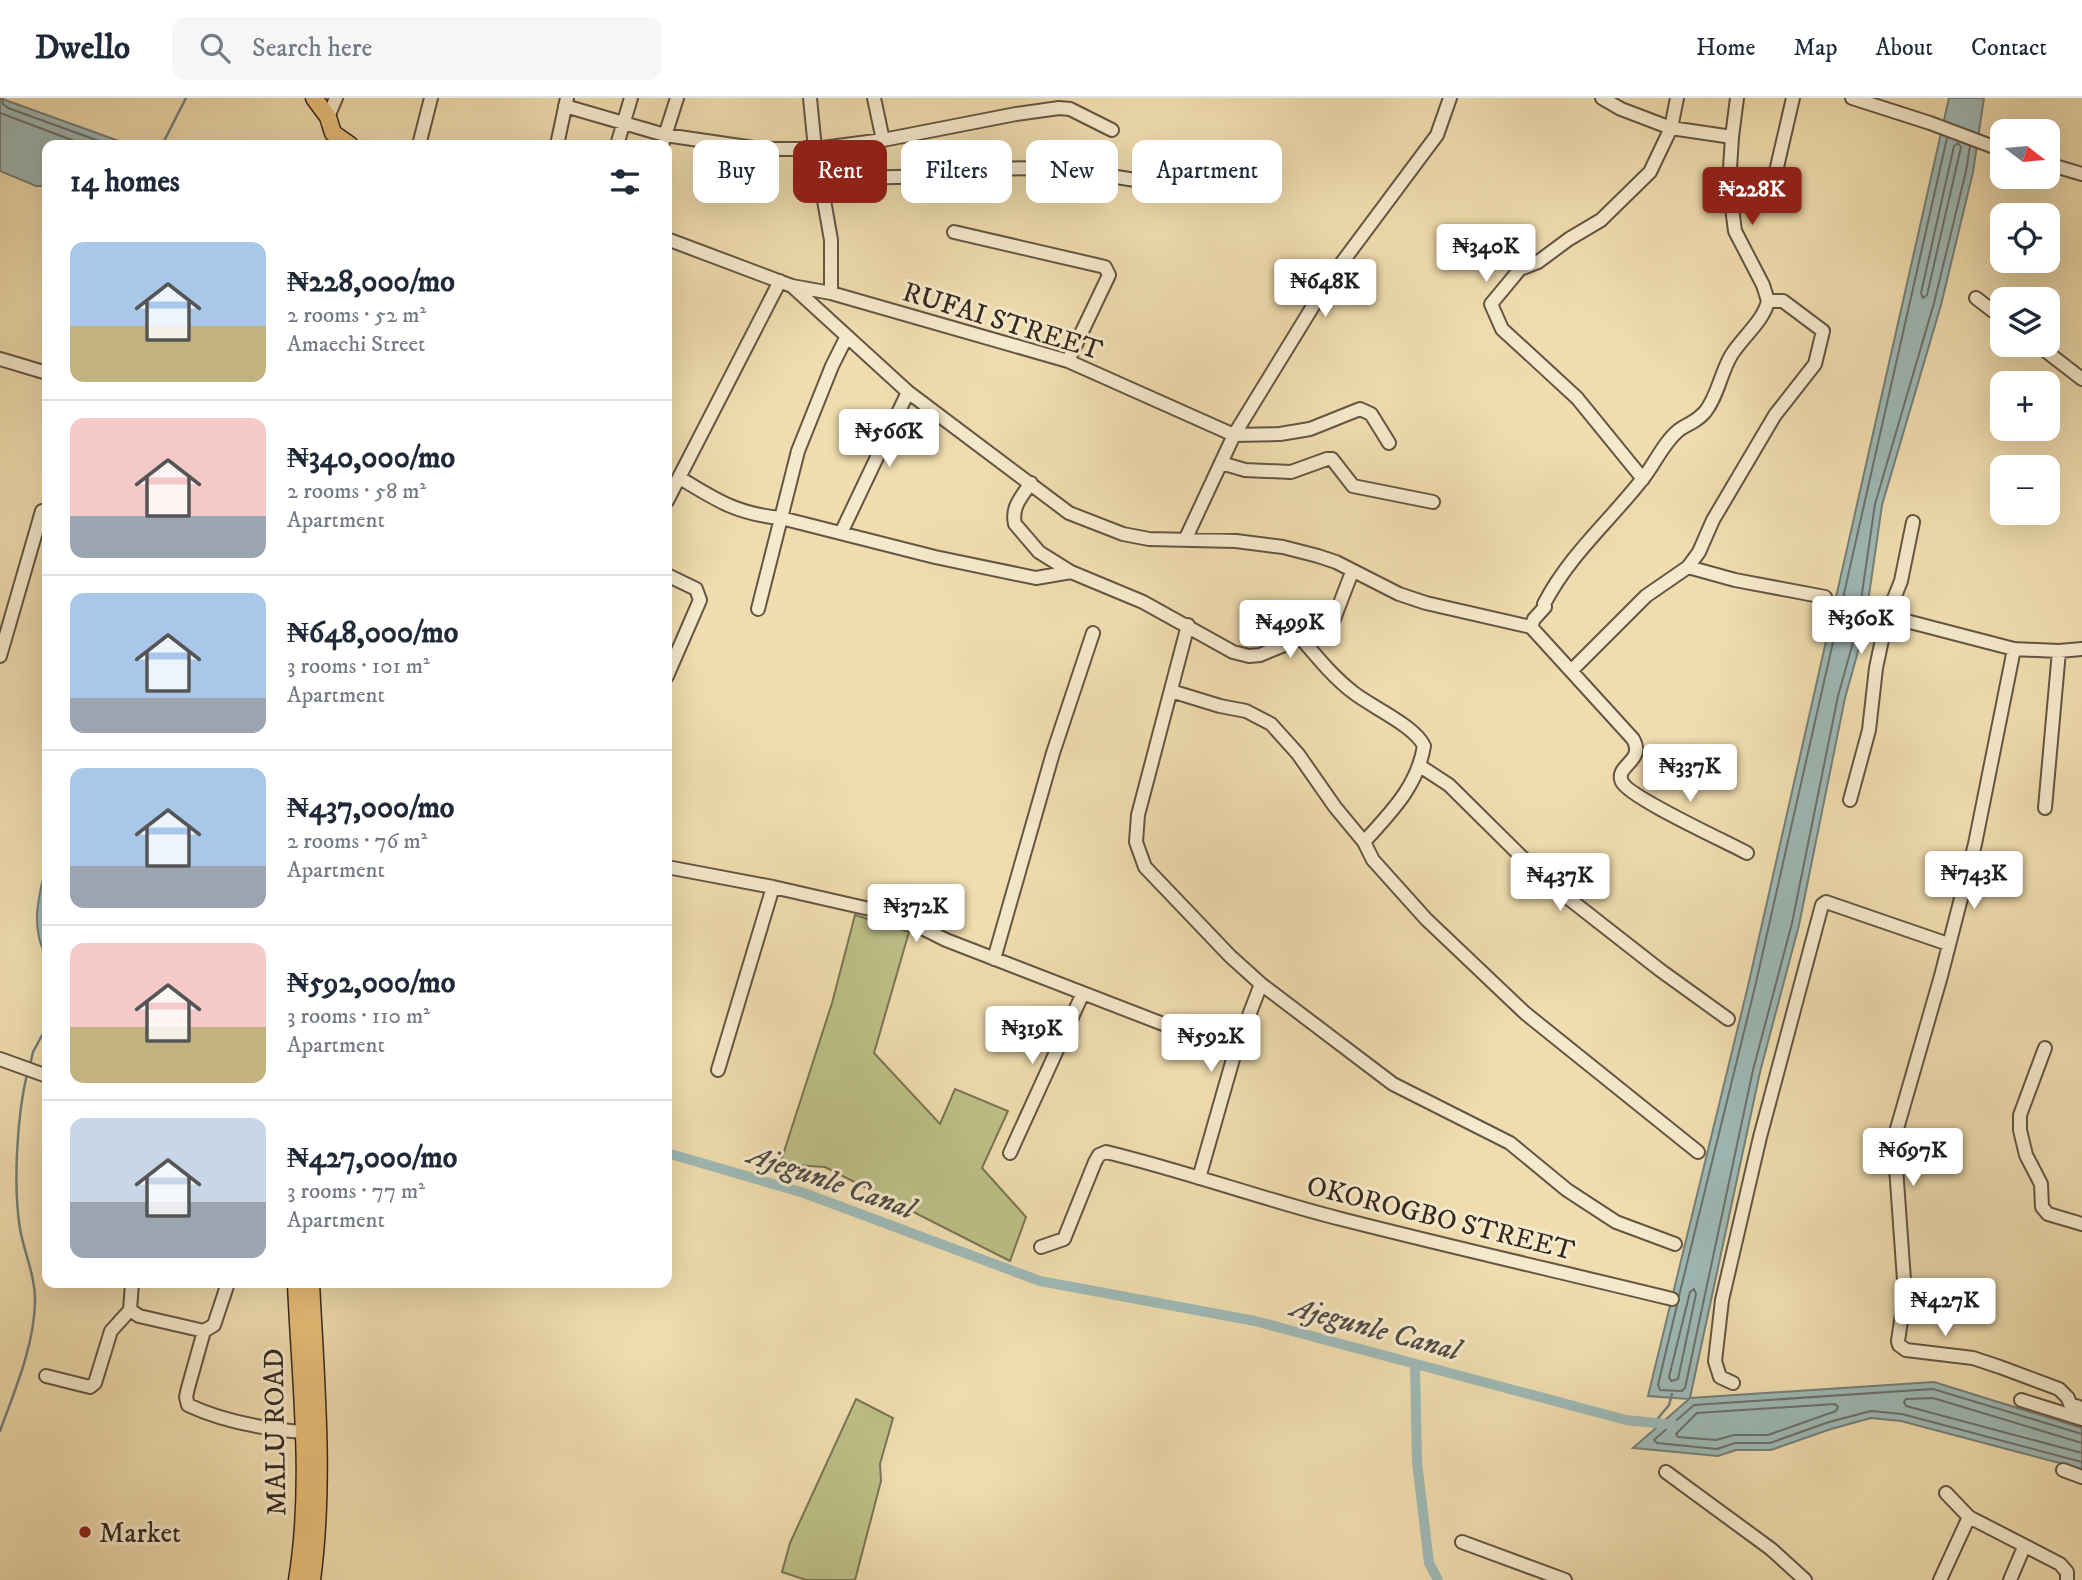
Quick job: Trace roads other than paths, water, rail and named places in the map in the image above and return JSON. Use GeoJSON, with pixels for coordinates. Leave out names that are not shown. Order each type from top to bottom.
{"type":"FeatureCollection","features":[{"type":"Feature","properties":{"kind":"main road"},"geometry":{"type":"LineString","coordinates":[[314,98],[328,117],[333,133],[344,140]]}},
{"type":"Feature","properties":{"kind":"main road","name":"MALU ROAD"},"geometry":{"type":"LineString","coordinates":[[297,1288],[308,1377],[318,1514],[312,1580]]}},
{"type":"Feature","properties":{"kind":"main road","name":"MALU ROAD"},"geometry":{"type":"LineString","coordinates":[[297,1580],[303,1545],[304,1432],[311,1288]]}},
{"type":"Feature","properties":{"kind":"street"},"geometry":{"type":"LineString","coordinates":[[328,117],[336,98]]}},
{"type":"Feature","properties":{"kind":"street"},"geometry":{"type":"LineString","coordinates":[[420,140],[431,98]]}},
{"type":"Feature","properties":{"kind":"street"},"geometry":{"type":"LineString","coordinates":[[618,140],[631,98]]}},
{"type":"Feature","properties":{"kind":"street"},"geometry":{"type":"LineString","coordinates":[[557,140],[566,102],[664,140],[677,98]]}},
{"type":"Feature","properties":{"kind":"street"},"geometry":{"type":"LineString","coordinates":[[810,98],[814,140]]}},
{"type":"Feature","properties":{"kind":"street"},"geometry":{"type":"LineString","coordinates":[[874,98],[883,140],[1059,108],[1070,108],[1112,130]]}},
{"type":"Feature","properties":{"kind":"street"},"geometry":{"type":"LineString","coordinates":[[1185,540],[1234,435],[1329,280],[1437,135],[1450,98]]}},
{"type":"Feature","properties":{"kind":"street"},"geometry":{"type":"LineString","coordinates":[[1602,98],[1671,128],[1732,137]]}},
{"type":"Feature","properties":{"kind":"street"},"geometry":{"type":"LineString","coordinates":[[1643,479],[1577,398],[1502,329],[1491,304],[1520,270],[1538,262],[1601,220],[1650,172],[1671,128],[1677,98]]}},
{"type":"Feature","properties":{"kind":"street"},"geometry":{"type":"LineString","coordinates":[[1531,627],[1534,619],[1545,607],[1553,586],[1579,550],[1643,479],[1680,429],[1693,425],[1708,409],[1730,356],[1765,313],[1768,301],[1763,285],[1735,231],[1729,184],[1737,98]]}},
{"type":"Feature","properties":{"kind":"street"},"geometry":{"type":"LineString","coordinates":[[1777,167],[1793,98]]}},
{"type":"Feature","properties":{"kind":"street"},"geometry":{"type":"LineString","coordinates":[[1852,98],[1990,146]]}},
{"type":"Feature","properties":{"kind":"street"},"geometry":{"type":"LineString","coordinates":[[672,141],[761,149],[793,149]]}},
{"type":"Feature","properties":{"kind":"street"},"geometry":{"type":"LineString","coordinates":[[2060,166],[2079,169]]}},
{"type":"Feature","properties":{"kind":"street"},"geometry":{"type":"LineString","coordinates":[[887,177],[932,176],[986,168],[1067,169],[1132,179]]}},
{"type":"Feature","properties":{"kind":"street"},"geometry":{"type":"LineString","coordinates":[[825,203],[831,240],[831,293]]}},
{"type":"Feature","properties":{"kind":"street"},"geometry":{"type":"LineString","coordinates":[[954,232],[1105,267],[1109,275],[1068,361]]}},
{"type":"Feature","properties":{"kind":"street"},"geometry":{"type":"LineString","coordinates":[[672,241],[786,283],[908,392],[1069,513],[1099,527],[1149,539],[1236,541],[1283,547],[1318,556],[1399,594],[1426,603],[1531,627],[1572,670],[1637,747],[1636,754],[1623,770],[1621,779],[1624,785],[1655,806],[1747,853]]}},
{"type":"Feature","properties":{"kind":"street"},"geometry":{"type":"LineString","coordinates":[[672,492],[786,283]]}},
{"type":"Feature","properties":{"kind":"street","name":"RUFAI STREET"},"geometry":{"type":"LineString","coordinates":[[786,283],[831,293],[1068,361],[1234,435]]}},
{"type":"Feature","properties":{"kind":"street"},"geometry":{"type":"LineString","coordinates":[[1976,298],[1990,309]]}},
{"type":"Feature","properties":{"kind":"street"},"geometry":{"type":"LineString","coordinates":[[1572,670],[1646,596],[1688,567],[1775,415],[1815,364],[1823,331],[1783,301],[1768,301]]}},
{"type":"Feature","properties":{"kind":"street"},"geometry":{"type":"LineString","coordinates":[[758,609],[798,451],[847,336]]}},
{"type":"Feature","properties":{"kind":"street"},"geometry":{"type":"LineString","coordinates":[[2054,357],[2082,379]]}},
{"type":"Feature","properties":{"kind":"street"},"geometry":{"type":"LineString","coordinates":[[0,359],[42,372]]}},
{"type":"Feature","properties":{"kind":"street"},"geometry":{"type":"LineString","coordinates":[[841,533],[908,392]]}},
{"type":"Feature","properties":{"kind":"street"},"geometry":{"type":"LineString","coordinates":[[1234,435],[1280,434],[1310,429],[1360,409],[1371,414],[1389,443]]}},
{"type":"Feature","properties":{"kind":"street"},"geometry":{"type":"LineString","coordinates":[[1220,463],[1245,470],[1291,472],[1327,458],[1332,459],[1353,486],[1433,502]]}},
{"type":"Feature","properties":{"kind":"street"},"geometry":{"type":"LineString","coordinates":[[680,478],[737,510],[757,516],[781,518],[935,557],[1036,578],[1071,572]]}},
{"type":"Feature","properties":{"kind":"street"},"geometry":{"type":"LineString","coordinates":[[1031,483],[1013,512],[1016,524],[1039,552],[1071,572],[1143,601],[1233,652],[1249,656],[1260,655],[1334,619],[1352,572]]}},
{"type":"Feature","properties":{"kind":"street"},"geometry":{"type":"LineString","coordinates":[[0,654],[42,512]]}},
{"type":"Feature","properties":{"kind":"street"},"geometry":{"type":"LineString","coordinates":[[1850,800],[1869,730],[1876,668],[1887,616],[1901,580],[1913,522]]}},
{"type":"Feature","properties":{"kind":"street"},"geometry":{"type":"LineString","coordinates":[[1688,567],[1735,580],[1825,597]]}},
{"type":"Feature","properties":{"kind":"street"},"geometry":{"type":"LineString","coordinates":[[672,577],[696,589],[700,600],[672,664]]}},
{"type":"Feature","properties":{"kind":"street"},"geometry":{"type":"LineString","coordinates":[[1887,616],[2014,649],[2082,649]]}},
{"type":"Feature","properties":{"kind":"street"},"geometry":{"type":"LineString","coordinates":[[1188,625],[1138,815],[1136,842],[1145,867],[1230,956],[1261,984],[1393,1084],[1510,1143],[1567,1190],[1616,1222],[1675,1244]]}},
{"type":"Feature","properties":{"kind":"street"},"geometry":{"type":"LineString","coordinates":[[994,959],[1053,753],[1093,633]]}},
{"type":"Feature","properties":{"kind":"street"},"geometry":{"type":"LineString","coordinates":[[1300,637],[1339,681],[1420,738],[1424,746],[1420,766],[1402,800],[1364,842]]}},
{"type":"Feature","properties":{"kind":"street"},"geometry":{"type":"LineString","coordinates":[[2014,649],[1975,844],[1894,1139],[1905,1294],[1899,1345],[1906,1350],[1973,1358],[2000,1367],[2059,1389],[2070,1404],[2082,1408]]}},
{"type":"Feature","properties":{"kind":"street"},"geometry":{"type":"LineString","coordinates":[[2045,808],[2059,651]]}},
{"type":"Feature","properties":{"kind":"street"},"geometry":{"type":"LineString","coordinates":[[1171,691],[1246,711],[1271,724],[1298,754],[1335,807],[1364,842],[1374,860],[1426,919],[1525,1013],[1698,1152]]}},
{"type":"Feature","properties":{"kind":"street"},"geometry":{"type":"LineString","coordinates":[[1420,766],[1449,785],[1545,880],[1660,970],[1728,1019]]}},
{"type":"Feature","properties":{"kind":"street"},"geometry":{"type":"LineString","coordinates":[[672,868],[773,887],[896,915],[946,940],[1163,1024]]}},
{"type":"Feature","properties":{"kind":"street"},"geometry":{"type":"LineString","coordinates":[[718,1070],[773,887]]}},
{"type":"Feature","properties":{"kind":"street"},"geometry":{"type":"LineString","coordinates":[[1733,1383],[1720,1377],[1715,1361],[1722,1300],[1760,1137],[1822,905],[1826,902],[1835,904],[1870,919],[1948,944]]}},
{"type":"Feature","properties":{"kind":"street"},"geometry":{"type":"LineString","coordinates":[[1199,1178],[1235,1052],[1261,984]]}},
{"type":"Feature","properties":{"kind":"street"},"geometry":{"type":"LineString","coordinates":[[1010,1153],[1083,993]]}},
{"type":"Feature","properties":{"kind":"street"},"geometry":{"type":"LineString","coordinates":[[2045,1048],[2020,1115],[2020,1130],[2026,1155],[2041,1184],[2042,1207],[2048,1214],[2082,1224]]}},
{"type":"Feature","properties":{"kind":"street"},"geometry":{"type":"LineString","coordinates":[[3,1060],[42,1073]]}},
{"type":"Feature","properties":{"kind":"street","name":"OKOROGBO STREET"},"geometry":{"type":"LineString","coordinates":[[1041,1247],[1060,1242],[1068,1234],[1099,1155],[1106,1152],[1341,1219],[1672,1298]]}},
{"type":"Feature","properties":{"kind":"street"},"geometry":{"type":"LineString","coordinates":[[46,1376],[90,1387],[95,1383],[111,1331],[130,1310],[132,1288]]}},
{"type":"Feature","properties":{"kind":"street"},"geometry":{"type":"LineString","coordinates":[[226,1288],[214,1325],[204,1331],[186,1397],[188,1405],[244,1424],[304,1432]]}},
{"type":"Feature","properties":{"kind":"street"},"geometry":{"type":"LineString","coordinates":[[130,1310],[139,1316],[204,1331]]}},
{"type":"Feature","properties":{"kind":"street"},"geometry":{"type":"LineString","coordinates":[[2021,1400],[2082,1419]]}},
{"type":"Feature","properties":{"kind":"street"},"geometry":{"type":"LineString","coordinates":[[2063,1470],[2082,1478]]}},
{"type":"Feature","properties":{"kind":"street"},"geometry":{"type":"LineString","coordinates":[[1666,1472],[1771,1549],[1805,1580]]}},
{"type":"Feature","properties":{"kind":"street"},"geometry":{"type":"LineString","coordinates":[[1946,1493],[1969,1517],[2060,1563],[2067,1572],[2067,1580]]}},
{"type":"Feature","properties":{"kind":"street"},"geometry":{"type":"LineString","coordinates":[[1940,1580],[1969,1517]]}},
{"type":"Feature","properties":{"kind":"street"},"geometry":{"type":"LineString","coordinates":[[1462,1542],[1565,1580]]}},
{"type":"Feature","properties":{"kind":"street"},"geometry":{"type":"LineString","coordinates":[[2010,1580],[2024,1547]]}},
{"type":"Feature","properties":{"kind":"water"},"geometry":{"type":"Polygon","coordinates":[[[0,98],[116,140],[42,140],[42,186],[0,171],[0,98]]]}},
{"type":"Feature","properties":{"kind":"water"},"geometry":{"type":"Polygon","coordinates":[[[1949,98],[1984,98],[1973,172],[1941,305],[1882,505],[1864,630],[1845,698],[1799,925],[1760,1072],[1690,1398],[1934,1382],[2082,1428],[2082,1469],[1901,1421],[1871,1418],[1771,1450],[1736,1450],[1718,1456],[1633,1448],[1689,1399],[1648,1396],[1748,986],[1949,98]]]}},
{"type":"Feature","properties":{"kind":"water"},"geometry":{"type":"Polygon","coordinates":[[[42,885],[42,946],[37,923],[42,885]]]}},
{"type":"Feature","properties":{"kind":"waterway"},"geometry":{"type":"LineString","coordinates":[[165,140],[186,98]]}},
{"type":"Feature","properties":{"kind":"waterway"},"geometry":{"type":"LineString","coordinates":[[30,1065],[42,1035]]}},
{"type":"Feature","properties":{"kind":"waterway"},"geometry":{"type":"LineString","coordinates":[[0,1431],[23,1368],[34,1318],[34,1284],[20,1229],[17,1193],[19,1130],[27,1074]]}},
{"type":"Feature","properties":{"kind":"waterway","name":"Ajegunle Canal"},"geometry":{"type":"LineString","coordinates":[[672,1154],[804,1193],[1040,1281],[1255,1321],[1626,1420],[1674,1425]]}},
{"type":"Feature","properties":{"kind":"waterway"},"geometry":{"type":"LineString","coordinates":[[1415,1364],[1417,1462],[1429,1563],[1438,1580]]}},
{"type":"Feature","properties":{"kind":"waterway"},"geometry":{"type":"LineString","coordinates":[[1654,1423],[1669,1405],[1672,1394]]}},
{"type":"Feature","properties":{"kind":"place","name":"Market"},"geometry":{"type":"Point","coordinates":[85,1532]}}]}
